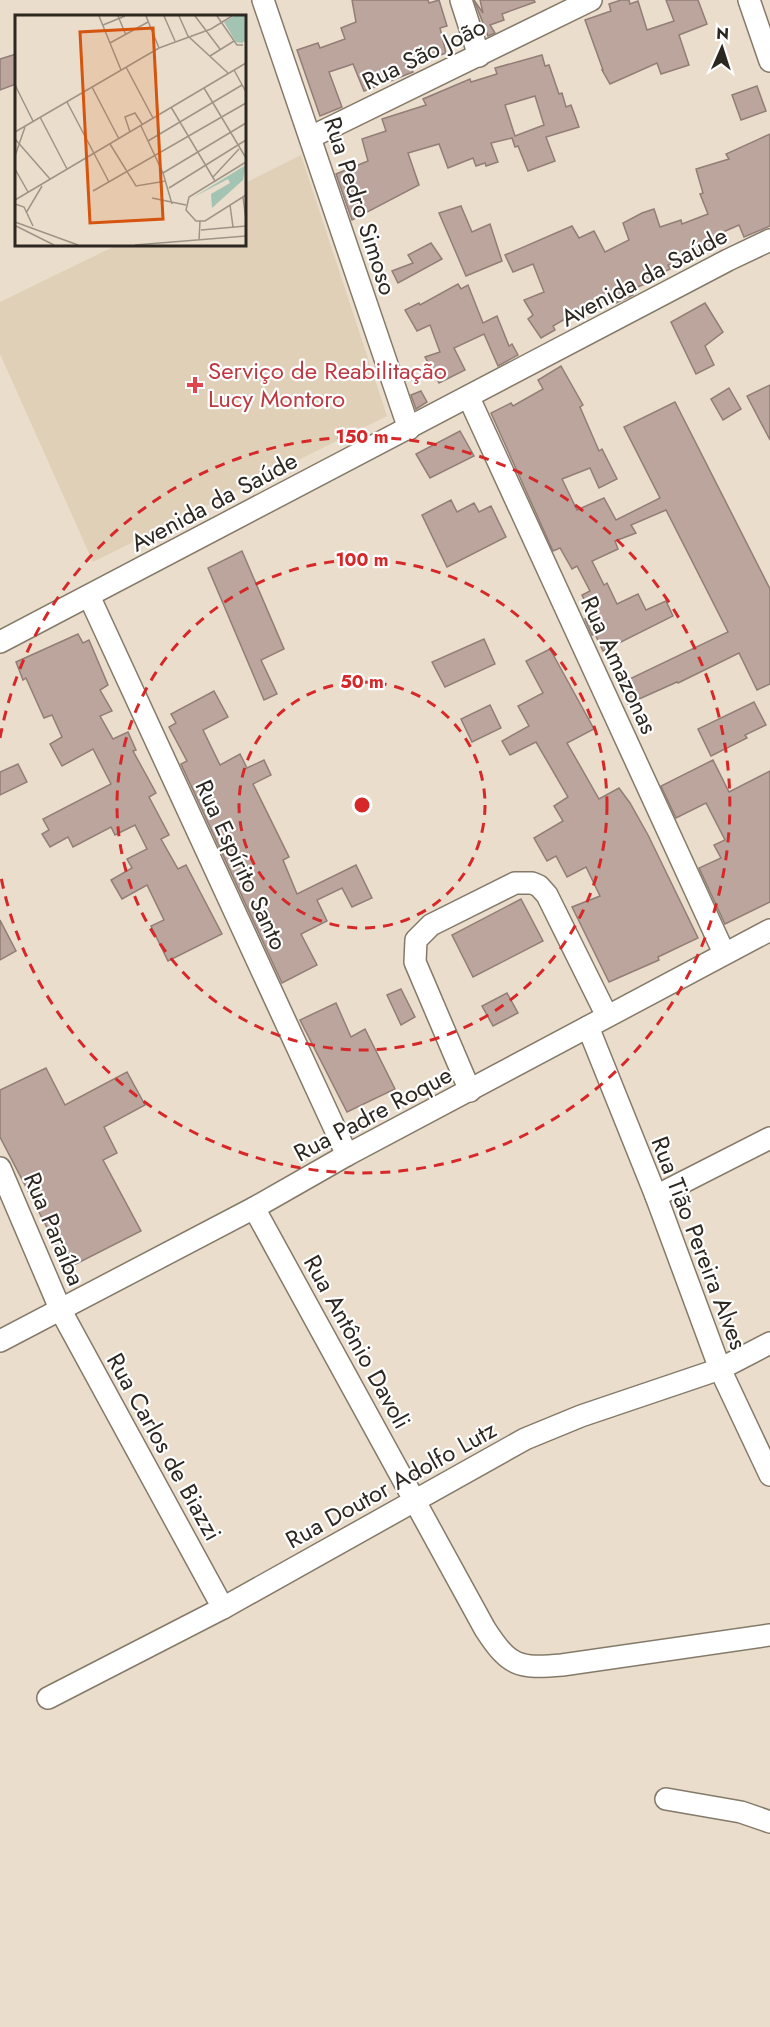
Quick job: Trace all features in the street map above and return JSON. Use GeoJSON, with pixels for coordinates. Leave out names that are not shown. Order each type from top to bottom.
{"type":"FeatureCollection","features":[{"type":"Feature","properties":{"kind":"street","name":"Rua Pedro Simoso"},"geometry":{"type":"LineString","coordinates":[[263,0],[409,429]]}},
{"type":"Feature","properties":{"kind":"street"},"geometry":{"type":"LineString","coordinates":[[461,0],[480,56]]}},
{"type":"Feature","properties":{"kind":"street","name":"Rua São João"},"geometry":{"type":"LineString","coordinates":[[311,137],[591,0]]}},
{"type":"Feature","properties":{"kind":"street"},"geometry":{"type":"LineString","coordinates":[[749,0],[770,61]]}},
{"type":"Feature","properties":{"kind":"street","name":"Avenida da Saúde"},"geometry":{"type":"LineString","coordinates":[[0,642],[770,240]]}},
{"type":"Feature","properties":{"kind":"street","name":"Rua Amazonas"},"geometry":{"type":"LineString","coordinates":[[469,398],[724,953]]}},
{"type":"Feature","properties":{"kind":"street","name":"Rua Espírito Santo"},"geometry":{"type":"LineString","coordinates":[[89,596],[347,1155]]}},
{"type":"Feature","properties":{"kind":"street"},"geometry":{"type":"LineString","coordinates":[[470,1091],[415,962],[416,940],[431,925],[515,883],[532,883],[539,886],[547,895],[608,1016]]}},
{"type":"Feature","properties":{"kind":"street","name":"Rua Padre Roque"},"geometry":{"type":"LineString","coordinates":[[0,1341],[254,1208],[347,1155],[770,930]]}},
{"type":"Feature","properties":{"kind":"street","name":"Rua Tião Pereira Alves"},"geometry":{"type":"LineString","coordinates":[[588,1027],[656,1196],[720,1369],[770,1474]]}},
{"type":"Feature","properties":{"kind":"street"},"geometry":{"type":"LineString","coordinates":[[656,1196],[770,1138]]}},
{"type":"Feature","properties":{"kind":"street","name":"Rua Paraíba"},"geometry":{"type":"LineString","coordinates":[[0,1168],[61,1311]]}},
{"type":"Feature","properties":{"kind":"street","name":"Rua Antônio Davoli"},"geometry":{"type":"LineString","coordinates":[[254,1208],[485,1629],[498,1649],[510,1660],[519,1665],[538,1668],[770,1635]]}},
{"type":"Feature","properties":{"kind":"street","name":"Rua Carlos de Biazzi"},"geometry":{"type":"LineString","coordinates":[[61,1311],[223,1608]]}},
{"type":"Feature","properties":{"kind":"street","name":"Rua Doutor Adolfo Lutz"},"geometry":{"type":"LineString","coordinates":[[48,1698],[223,1608],[525,1439],[581,1416],[720,1369],[770,1343]]}},
{"type":"Feature","properties":{"kind":"street"},"geometry":{"type":"LineString","coordinates":[[666,1799],[741,1812],[770,1822]]}},
{"type":"Feature","properties":{"kind":"shaded area","name":"Serviço de Reabilitação Lucy Montoro"},"geometry":{"type":"Polygon","coordinates":[[[301,155],[387,416],[93,562],[0,354],[0,302],[115,246],[246,246],[246,182],[301,155]]]}},
{"type":"Feature","properties":{"kind":"building"},"geometry":{"type":"Polygon","coordinates":[[[352,0],[428,0],[429,3],[439,0],[447,26],[440,28],[446,53],[410,65],[413,72],[364,91],[353,64],[329,72],[342,107],[320,116],[297,50],[318,43],[320,48],[345,39],[341,28],[356,22],[352,0]]]}},
{"type":"Feature","properties":{"kind":"building"},"geometry":{"type":"Polygon","coordinates":[[[474,0],[483,13],[480,0],[534,0],[535,2],[502,14],[504,20],[490,25],[495,33],[488,36],[474,0]]]}},
{"type":"Feature","properties":{"kind":"building"},"geometry":{"type":"Polygon","coordinates":[[[629,0],[630,4],[638,1],[647,30],[674,21],[666,0],[698,0],[707,24],[679,35],[689,65],[661,74],[657,63],[610,84],[602,70],[585,20],[611,11],[609,4],[629,0]]]}},
{"type":"Feature","properties":{"kind":"building"},"geometry":{"type":"Polygon","coordinates":[[[15,54],[15,84],[0,90],[0,59],[15,54]]]}},
{"type":"Feature","properties":{"kind":"building"},"geometry":{"type":"Polygon","coordinates":[[[542,55],[545,66],[549,65],[559,94],[562,93],[566,107],[571,105],[579,127],[546,137],[555,161],[528,171],[518,146],[515,147],[512,138],[491,143],[498,162],[486,166],[485,163],[476,166],[473,158],[448,168],[439,144],[408,153],[419,185],[352,220],[336,174],[368,161],[362,139],[386,131],[382,119],[426,105],[423,99],[470,79],[471,82],[497,74],[495,68],[542,55]],[[535,96],[505,105],[515,136],[544,125],[535,96]]]}},
{"type":"Feature","properties":{"kind":"building"},"geometry":{"type":"Polygon","coordinates":[[[757,86],[766,111],[741,120],[732,95],[757,86]]]}},
{"type":"Feature","properties":{"kind":"building"},"geometry":{"type":"Polygon","coordinates":[[[770,134],[770,226],[744,237],[739,225],[714,236],[717,244],[691,255],[692,258],[668,265],[670,269],[649,280],[650,282],[630,290],[633,295],[616,303],[612,296],[583,315],[580,310],[553,326],[555,330],[541,338],[528,319],[533,315],[524,300],[544,292],[533,264],[513,272],[505,255],[572,226],[579,238],[594,231],[605,252],[629,240],[623,223],[642,213],[654,209],[660,227],[681,220],[682,224],[708,214],[700,194],[703,193],[696,169],[729,159],[726,154],[770,134]]]}},
{"type":"Feature","properties":{"kind":"building"},"geometry":{"type":"Polygon","coordinates":[[[461,206],[472,232],[490,224],[502,261],[466,276],[439,213],[461,206]]]}},
{"type":"Feature","properties":{"kind":"building"},"geometry":{"type":"Polygon","coordinates":[[[431,243],[442,259],[398,283],[392,271],[413,263],[408,255],[431,243]]]}},
{"type":"Feature","properties":{"kind":"building"},"geometry":{"type":"Polygon","coordinates":[[[458,284],[461,289],[468,285],[483,323],[497,316],[509,346],[512,344],[518,355],[498,366],[484,334],[454,348],[465,370],[439,383],[425,357],[440,352],[430,325],[417,331],[405,310],[419,303],[420,305],[458,284]]]}},
{"type":"Feature","properties":{"kind":"building"},"geometry":{"type":"Polygon","coordinates":[[[705,303],[723,332],[705,346],[714,365],[696,374],[671,322],[705,303]]]}},
{"type":"Feature","properties":{"kind":"building"},"geometry":{"type":"Polygon","coordinates":[[[561,366],[583,405],[580,407],[599,451],[602,449],[617,479],[599,488],[590,468],[562,479],[577,510],[604,498],[616,520],[660,498],[624,427],[675,402],[770,589],[770,684],[757,690],[739,653],[628,704],[619,684],[728,632],[666,510],[631,525],[636,533],[615,541],[618,549],[592,561],[604,585],[607,583],[617,604],[638,594],[646,610],[666,601],[673,616],[603,651],[595,634],[592,635],[585,619],[592,616],[582,595],[590,591],[577,566],[572,569],[560,548],[553,551],[491,413],[511,403],[513,406],[543,389],[538,380],[561,366]]]}},
{"type":"Feature","properties":{"kind":"building"},"geometry":{"type":"Polygon","coordinates":[[[770,385],[770,440],[747,396],[770,385]]]}},
{"type":"Feature","properties":{"kind":"building"},"geometry":{"type":"Polygon","coordinates":[[[729,388],[741,409],[723,420],[711,399],[729,388]]]}},
{"type":"Feature","properties":{"kind":"building"},"geometry":{"type":"Polygon","coordinates":[[[421,391],[427,402],[416,409],[411,395],[421,391]]]}},
{"type":"Feature","properties":{"kind":"building"},"geometry":{"type":"Polygon","coordinates":[[[460,431],[474,456],[430,478],[416,454],[460,431]]]}},
{"type":"Feature","properties":{"kind":"building"},"geometry":{"type":"Polygon","coordinates":[[[451,500],[457,512],[474,503],[479,512],[491,506],[506,537],[447,567],[422,515],[451,500]]]}},
{"type":"Feature","properties":{"kind":"building"},"geometry":{"type":"Polygon","coordinates":[[[242,551],[284,649],[261,660],[277,694],[264,700],[208,568],[242,551]]]}},
{"type":"Feature","properties":{"kind":"building"},"geometry":{"type":"Polygon","coordinates":[[[78,634],[83,643],[89,640],[108,685],[100,690],[112,711],[100,716],[113,739],[128,732],[136,750],[133,751],[156,793],[149,797],[169,835],[161,839],[178,869],[186,865],[222,934],[168,961],[151,926],[164,920],[147,885],[122,899],[111,880],[132,868],[127,859],[147,849],[135,825],[115,835],[111,827],[73,847],[68,837],[50,847],[42,834],[49,830],[43,819],[111,784],[93,749],[62,766],[50,744],[62,737],[52,715],[44,718],[16,662],[78,634]]]}},
{"type":"Feature","properties":{"kind":"building"},"geometry":{"type":"Polygon","coordinates":[[[484,639],[495,664],[445,687],[432,662],[484,639]]]}},
{"type":"Feature","properties":{"kind":"building"},"geometry":{"type":"Polygon","coordinates":[[[550,649],[594,729],[567,743],[599,799],[619,788],[630,803],[698,938],[658,957],[659,960],[609,982],[572,907],[600,896],[586,867],[567,877],[556,856],[547,861],[534,838],[563,821],[554,806],[568,797],[536,742],[510,755],[502,741],[529,726],[518,706],[543,693],[526,661],[550,649]]]}},
{"type":"Feature","properties":{"kind":"building"},"geometry":{"type":"Polygon","coordinates":[[[214,691],[228,717],[203,730],[220,765],[240,754],[247,768],[264,760],[271,775],[253,784],[289,857],[283,860],[297,894],[356,865],[372,898],[352,907],[342,888],[317,900],[327,921],[301,934],[317,965],[282,983],[181,764],[187,761],[169,727],[176,723],[171,714],[214,691]]]}},
{"type":"Feature","properties":{"kind":"building"},"geometry":{"type":"Polygon","coordinates":[[[754,702],[766,725],[745,735],[747,738],[711,756],[698,729],[754,702]]]}},
{"type":"Feature","properties":{"kind":"building"},"geometry":{"type":"Polygon","coordinates":[[[490,705],[501,728],[472,742],[461,719],[490,705]]]}},
{"type":"Feature","properties":{"kind":"building"},"geometry":{"type":"Polygon","coordinates":[[[713,760],[729,792],[770,771],[770,902],[725,924],[699,868],[721,858],[714,845],[725,840],[706,803],[676,818],[661,786],[713,760]]]}},
{"type":"Feature","properties":{"kind":"building"},"geometry":{"type":"Polygon","coordinates":[[[18,764],[27,782],[0,795],[0,772],[18,764]]]}},
{"type":"Feature","properties":{"kind":"building"},"geometry":{"type":"Polygon","coordinates":[[[521,899],[543,941],[473,977],[452,935],[521,899]]]}},
{"type":"Feature","properties":{"kind":"building"},"geometry":{"type":"Polygon","coordinates":[[[0,920],[16,951],[0,960],[0,920]]]}},
{"type":"Feature","properties":{"kind":"building"},"geometry":{"type":"Polygon","coordinates":[[[401,989],[415,1017],[401,1025],[387,995],[401,989]]]}},
{"type":"Feature","properties":{"kind":"building"},"geometry":{"type":"Polygon","coordinates":[[[507,993],[518,1013],[493,1026],[482,1006],[507,993]]]}},
{"type":"Feature","properties":{"kind":"building"},"geometry":{"type":"Polygon","coordinates":[[[336,1003],[351,1037],[365,1029],[395,1089],[347,1112],[300,1020],[336,1003]]]}},
{"type":"Feature","properties":{"kind":"building"},"geometry":{"type":"Polygon","coordinates":[[[46,1068],[65,1105],[127,1072],[145,1105],[104,1127],[117,1153],[103,1160],[141,1231],[68,1268],[0,1137],[0,1090],[46,1068]]]}},
{"type":"Feature","properties":{"kind":"place","name":"Serviço de Reabilitação Lucy Montoro"},"geometry":{"type":"Point","coordinates":[195,385]}}]}
